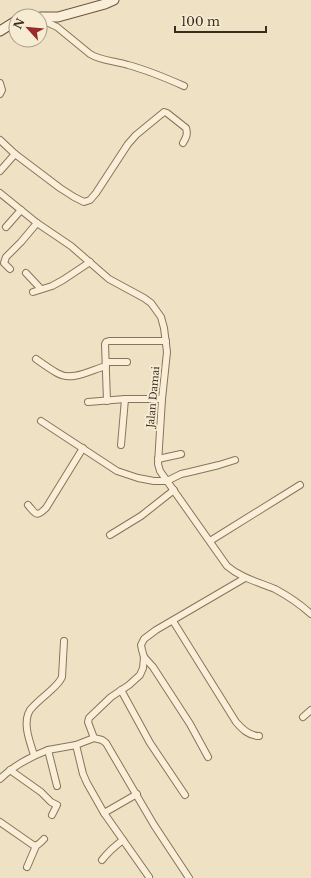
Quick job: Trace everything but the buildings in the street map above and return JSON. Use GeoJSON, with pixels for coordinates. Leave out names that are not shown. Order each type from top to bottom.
{"type":"FeatureCollection","features":[{"type":"Feature","properties":{"kind":"street"},"geometry":{"type":"LineString","coordinates":[[48,17],[105,4],[114,0]]}},
{"type":"Feature","properties":{"kind":"street"},"geometry":{"type":"LineString","coordinates":[[48,22],[57,27],[96,58],[120,62],[139,68],[184,86]]}},
{"type":"Feature","properties":{"kind":"street"},"geometry":{"type":"LineString","coordinates":[[0,83],[2,90],[0,94]]}},
{"type":"Feature","properties":{"kind":"street"},"geometry":{"type":"LineString","coordinates":[[0,140],[15,154],[60,188],[84,202],[90,200],[96,193],[132,139],[164,112],[186,128],[187,136],[183,143]]}},
{"type":"Feature","properties":{"kind":"street"},"geometry":{"type":"LineString","coordinates":[[0,171],[15,154]]}},
{"type":"Feature","properties":{"kind":"street","name":"Jalan Damai"},"geometry":{"type":"LineString","coordinates":[[0,193],[37,223],[64,240],[109,279],[151,303],[161,317],[166,341],[166,361],[158,459],[160,471],[227,566],[245,578],[291,597],[311,614]]}},
{"type":"Feature","properties":{"kind":"street"},"geometry":{"type":"LineString","coordinates":[[6,227],[21,210]]}},
{"type":"Feature","properties":{"kind":"street"},"geometry":{"type":"LineString","coordinates":[[10,269],[4,263],[6,257],[37,223]]}},
{"type":"Feature","properties":{"kind":"street"},"geometry":{"type":"LineString","coordinates":[[33,292],[52,286],[90,262]]}},
{"type":"Feature","properties":{"kind":"street"},"geometry":{"type":"LineString","coordinates":[[26,273],[41,289]]}},
{"type":"Feature","properties":{"kind":"street"},"geometry":{"type":"LineString","coordinates":[[107,401],[105,344],[108,341],[166,341]]}},
{"type":"Feature","properties":{"kind":"street"},"geometry":{"type":"LineString","coordinates":[[36,359],[57,373],[67,377],[76,376],[106,364],[127,362]]}},
{"type":"Feature","properties":{"kind":"street"},"geometry":{"type":"LineString","coordinates":[[88,402],[125,399],[162,399]]}},
{"type":"Feature","properties":{"kind":"street"},"geometry":{"type":"LineString","coordinates":[[121,444],[125,399]]}},
{"type":"Feature","properties":{"kind":"street"},"geometry":{"type":"LineString","coordinates":[[41,421],[117,471],[138,478],[167,481],[181,474],[219,466],[235,460]]}},
{"type":"Feature","properties":{"kind":"street"},"geometry":{"type":"LineString","coordinates":[[28,505],[37,514],[46,508],[83,448]]}},
{"type":"Feature","properties":{"kind":"street"},"geometry":{"type":"LineString","coordinates":[[158,459],[181,454]]}},
{"type":"Feature","properties":{"kind":"street"},"geometry":{"type":"LineString","coordinates":[[210,541],[300,485]]}},
{"type":"Feature","properties":{"kind":"street"},"geometry":{"type":"LineString","coordinates":[[110,535],[146,513],[174,490]]}},
{"type":"Feature","properties":{"kind":"street"},"geometry":{"type":"LineString","coordinates":[[94,738],[88,722],[89,718],[111,697],[129,685],[140,675],[143,668],[144,657],[141,645],[144,639],[156,630],[245,578]]}},
{"type":"Feature","properties":{"kind":"street"},"geometry":{"type":"LineString","coordinates":[[173,621],[236,722],[243,730],[254,736],[259,736]]}},
{"type":"Feature","properties":{"kind":"street"},"geometry":{"type":"LineString","coordinates":[[34,755],[27,727],[27,718],[30,710],[42,697],[60,682],[62,677],[64,641]]}},
{"type":"Feature","properties":{"kind":"street"},"geometry":{"type":"LineString","coordinates":[[144,657],[153,667],[190,724],[208,757]]}},
{"type":"Feature","properties":{"kind":"street"},"geometry":{"type":"LineString","coordinates":[[121,690],[150,743],[185,795]]}},
{"type":"Feature","properties":{"kind":"street"},"geometry":{"type":"LineString","coordinates":[[303,717],[311,710]]}},
{"type":"Feature","properties":{"kind":"street"},"geometry":{"type":"LineString","coordinates":[[0,779],[10,770],[34,755],[48,750],[76,745],[94,738],[102,740],[106,743],[154,825],[189,878]]}},
{"type":"Feature","properties":{"kind":"street"},"geometry":{"type":"LineString","coordinates":[[76,745],[83,774],[104,813],[149,877]]}},
{"type":"Feature","properties":{"kind":"street"},"geometry":{"type":"LineString","coordinates":[[48,750],[57,786]]}},
{"type":"Feature","properties":{"kind":"street"},"geometry":{"type":"LineString","coordinates":[[10,770],[57,805],[52,815]]}},
{"type":"Feature","properties":{"kind":"street"},"geometry":{"type":"LineString","coordinates":[[104,813],[137,794]]}},
{"type":"Feature","properties":{"kind":"street"},"geometry":{"type":"LineString","coordinates":[[0,822],[36,846]]}},
{"type":"Feature","properties":{"kind":"street"},"geometry":{"type":"LineString","coordinates":[[27,867],[36,846],[44,839]]}},
{"type":"Feature","properties":{"kind":"street"},"geometry":{"type":"LineString","coordinates":[[102,860],[116,845],[123,840]]}}]}
